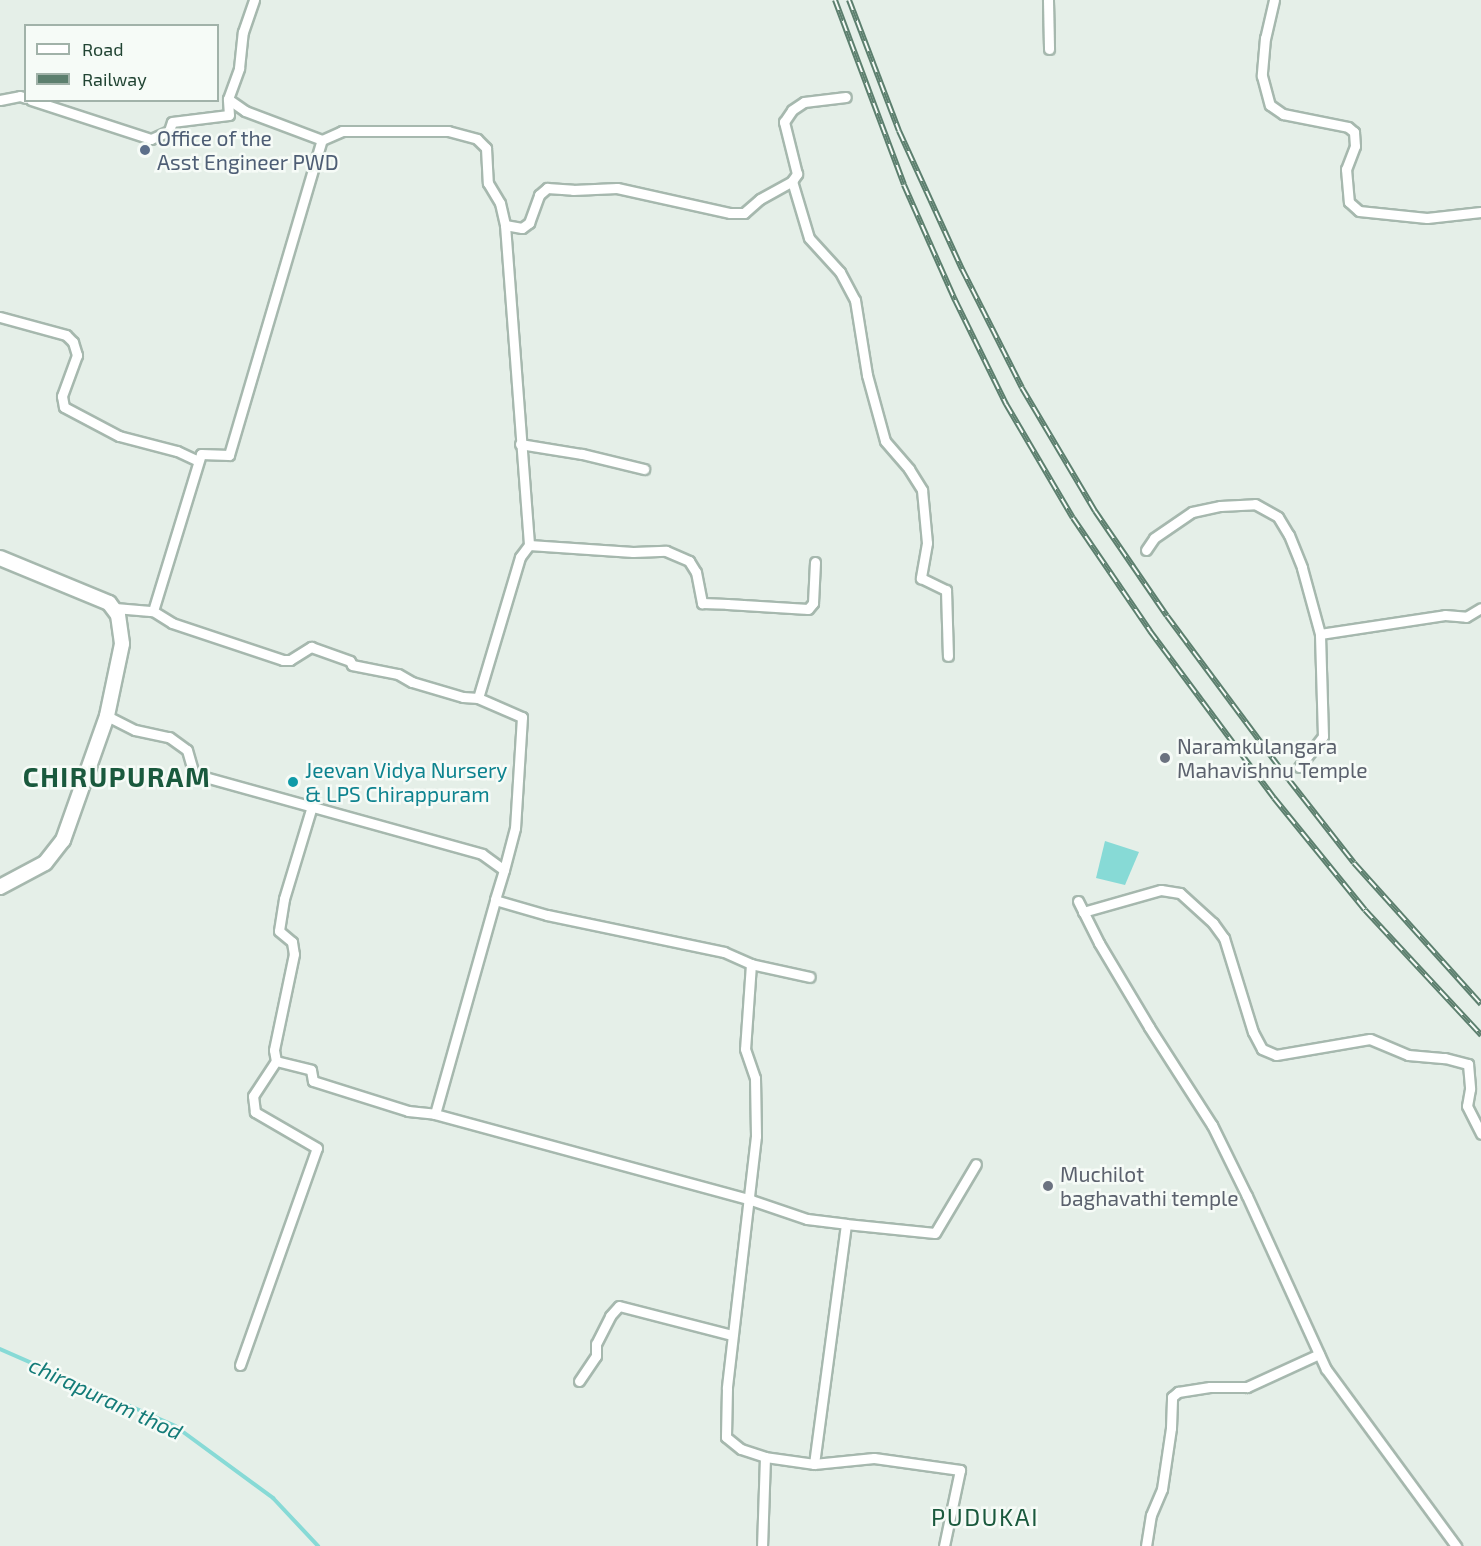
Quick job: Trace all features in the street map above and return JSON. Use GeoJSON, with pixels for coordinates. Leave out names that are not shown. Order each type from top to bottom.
{"type":"FeatureCollection","features":[{"type":"Feature","properties":{"kind":"main road"},"geometry":{"type":"LineString","coordinates":[[0,558],[102,598],[115,608],[121,624],[122,644],[107,716],[78,804],[55,853],[45,863],[0,887]]}},
{"type":"Feature","properties":{"kind":"street"},"geometry":{"type":"LineString","coordinates":[[38,102],[151,139],[169,131],[172,122],[229,115],[228,99],[239,68],[243,32],[254,0]]}},
{"type":"Feature","properties":{"kind":"street"},"geometry":{"type":"LineString","coordinates":[[1048,0],[1049,49]]}},
{"type":"Feature","properties":{"kind":"street"},"geometry":{"type":"LineString","coordinates":[[1274,0],[1265,38],[1262,76],[1270,105],[1283,114],[1348,127],[1354,132],[1355,146],[1346,169],[1346,190],[1349,202],[1359,211],[1426,218],[1481,212]]}},
{"type":"Feature","properties":{"kind":"street"},"geometry":{"type":"LineString","coordinates":[[0,100],[24,97]]}},
{"type":"Feature","properties":{"kind":"street"},"geometry":{"type":"LineString","coordinates":[[505,225],[522,228],[529,223],[539,195],[547,188],[573,190],[617,188],[730,213],[744,213],[760,199],[792,181],[797,174],[784,122],[792,110],[804,102],[846,97]]}},
{"type":"Feature","properties":{"kind":"street"},"geometry":{"type":"LineString","coordinates":[[228,99],[245,111],[322,140],[342,131],[448,131],[477,139],[486,148],[488,183],[500,203],[505,225],[529,545],[520,557],[478,698]]}},
{"type":"Feature","properties":{"kind":"street"},"geometry":{"type":"LineString","coordinates":[[153,611],[201,454],[229,454],[322,140]]}},
{"type":"Feature","properties":{"kind":"street"},"geometry":{"type":"LineString","coordinates":[[792,181],[809,238],[840,272],[855,300],[867,375],[885,441],[909,469],[922,490],[927,543],[921,578],[946,590],[948,656]]}},
{"type":"Feature","properties":{"kind":"street"},"geometry":{"type":"LineString","coordinates":[[0,317],[66,335],[73,342],[76,355],[62,396],[64,407],[119,436],[177,451],[198,461]]}},
{"type":"Feature","properties":{"kind":"street"},"geometry":{"type":"LineString","coordinates":[[520,444],[582,454],[644,469]]}},
{"type":"Feature","properties":{"kind":"street"},"geometry":{"type":"LineString","coordinates":[[1146,550],[1154,538],[1192,512],[1220,506],[1256,504],[1278,517],[1289,535],[1302,568],[1320,633],[1323,736],[1299,767]]}},
{"type":"Feature","properties":{"kind":"street"},"geometry":{"type":"LineString","coordinates":[[529,545],[633,552],[666,551],[689,561],[696,572],[702,603],[808,609],[813,603],[815,562]]}},
{"type":"Feature","properties":{"kind":"street"},"geometry":{"type":"LineString","coordinates":[[115,608],[153,611],[172,623],[283,660],[290,660],[311,647],[350,661],[352,665],[398,674],[412,682],[463,697],[478,698],[522,717],[515,828],[435,1114]]}},
{"type":"Feature","properties":{"kind":"street"},"geometry":{"type":"LineString","coordinates":[[1320,633],[1445,615],[1466,617],[1481,609]]}},
{"type":"Feature","properties":{"kind":"street"},"geometry":{"type":"LineString","coordinates":[[107,716],[135,730],[169,737],[187,750],[194,774],[482,854],[504,870]]}},
{"type":"Feature","properties":{"kind":"street"},"geometry":{"type":"LineString","coordinates":[[240,1365],[317,1148],[255,1112],[253,1096],[276,1061],[274,1050],[280,1015],[291,979],[294,954],[292,942],[279,931],[284,899],[312,806]]}},
{"type":"Feature","properties":{"kind":"street"},"geometry":{"type":"LineString","coordinates":[[1083,912],[1161,890],[1180,893],[1213,923],[1224,938],[1253,1032],[1262,1049],[1276,1055],[1370,1039],[1408,1055],[1445,1058],[1468,1064],[1467,1106],[1481,1134]]}},
{"type":"Feature","properties":{"kind":"street"},"geometry":{"type":"LineString","coordinates":[[495,900],[547,915],[724,952],[751,964],[810,977]]}},
{"type":"Feature","properties":{"kind":"street"},"geometry":{"type":"LineString","coordinates":[[1077,901],[1138,1008],[1212,1125],[1326,1369],[1456,1546]]}},
{"type":"Feature","properties":{"kind":"street"},"geometry":{"type":"LineString","coordinates":[[751,964],[745,1049],[755,1078],[756,1136],[732,1335],[727,1388],[726,1437],[741,1449],[765,1457],[814,1464],[874,1458],[960,1470],[944,1546]]}},
{"type":"Feature","properties":{"kind":"street"},"geometry":{"type":"LineString","coordinates":[[276,1061],[311,1070],[313,1081],[333,1089],[408,1111],[435,1114],[750,1200],[807,1219],[935,1233],[976,1164]]}},
{"type":"Feature","properties":{"kind":"street"},"geometry":{"type":"LineString","coordinates":[[814,1464],[846,1224]]}},
{"type":"Feature","properties":{"kind":"street"},"geometry":{"type":"LineString","coordinates":[[579,1381],[596,1356],[596,1344],[610,1316],[619,1306],[732,1335]]}},
{"type":"Feature","properties":{"kind":"street"},"geometry":{"type":"LineString","coordinates":[[1146,1546],[1151,1515],[1162,1489],[1171,1428],[1172,1397],[1178,1392],[1210,1387],[1247,1387],[1319,1354]]}},
{"type":"Feature","properties":{"kind":"street"},"geometry":{"type":"LineString","coordinates":[[762,1546],[765,1457]]}},
{"type":"Feature","properties":{"kind":"water"},"geometry":{"type":"Polygon","coordinates":[[[1105,841],[1139,852],[1125,885],[1096,878],[1105,841]]]}},
{"type":"Feature","properties":{"kind":"waterway","name":"chirapuram thod"},"geometry":{"type":"LineString","coordinates":[[0,1349],[175,1426],[273,1498],[318,1546]]}},
{"type":"Feature","properties":{"kind":"railway"},"geometry":{"type":"LineString","coordinates":[[835,0],[904,185],[955,300],[1006,404],[1073,518],[1150,631],[1274,798],[1365,910],[1481,1035]]}},
{"type":"Feature","properties":{"kind":"railway"},"geometry":{"type":"LineString","coordinates":[[849,0],[899,131],[962,269],[1022,388],[1095,511],[1167,616],[1289,780],[1354,863],[1481,1004]]}},
{"type":"Feature","properties":{"kind":"place","name":"Office of the Asst Engineer PWD"},"geometry":{"type":"Point","coordinates":[145,150]}},
{"type":"Feature","properties":{"kind":"place","name":"Naramkulangara Mahavishnu Temple"},"geometry":{"type":"Point","coordinates":[1165,758]}},
{"type":"Feature","properties":{"kind":"place","name":"Jeevan Vidya Nursery & LPS Chirappuram"},"geometry":{"type":"Point","coordinates":[293,782]}},
{"type":"Feature","properties":{"kind":"place","name":"Muchilot baghavathi temple"},"geometry":{"type":"Point","coordinates":[1048,1186]}},
{"type":"Feature","properties":{"kind":"district","name":"CHIRUPURAM"},"geometry":{"type":"Point","coordinates":[117,777]}},
{"type":"Feature","properties":{"kind":"district","name":"PUDUKAI"},"geometry":{"type":"Point","coordinates":[985,1517]}}]}
